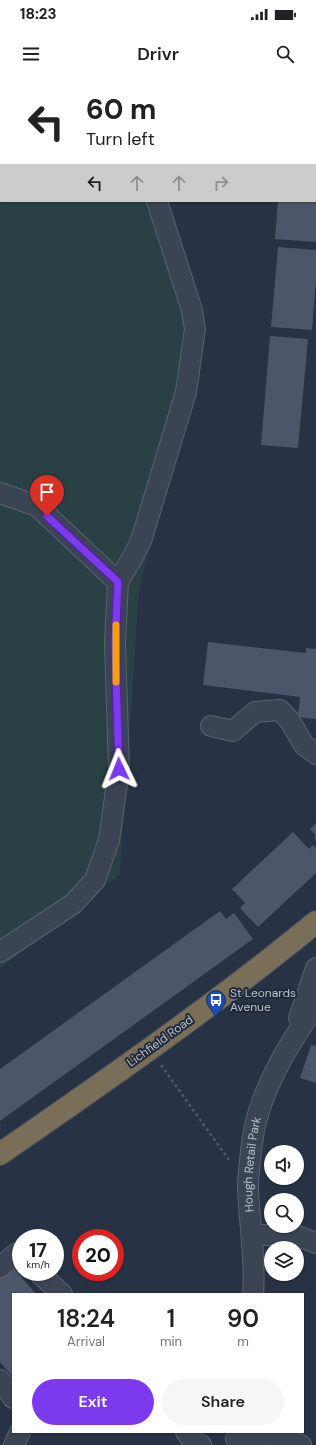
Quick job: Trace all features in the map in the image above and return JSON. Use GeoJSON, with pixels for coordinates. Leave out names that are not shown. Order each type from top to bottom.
{"type":"FeatureCollection","features":[{"type":"Feature","properties":{"kind":"highway","name":"Lichfield Road"},"geometry":{"type":"LineString","coordinates":[[0,1154],[150,1048],[276,956],[316,922]]}},
{"type":"Feature","properties":{"kind":"street"},"geometry":{"type":"LineString","coordinates":[[0,952],[73,904],[95,880],[109,840],[119,769],[115,643],[118,582],[141,541],[186,392],[195,329],[192,310],[157,202]]}},
{"type":"Feature","properties":{"kind":"street"},"geometry":{"type":"LineString","coordinates":[[0,493],[37,506],[118,582]]}},
{"type":"Feature","properties":{"kind":"street"},"geometry":{"type":"LineString","coordinates":[[211,726],[233,731],[255,712],[280,710],[290,721],[304,745],[316,754]]}},
{"type":"Feature","properties":{"kind":"street","name":"Hough Retail Park"},"geometry":{"type":"LineString","coordinates":[[291,1042],[316,968]]}},
{"type":"Feature","properties":{"kind":"street","name":"Hough Retail Park"},"geometry":{"type":"LineString","coordinates":[[253,1293],[252,1235],[248,1186],[254,1127],[263,1099],[276,1070],[291,1042],[316,1004]]}},
{"type":"Feature","properties":{"kind":"street"},"geometry":{"type":"LineString","coordinates":[[252,1235],[295,1236],[316,1243]]}},
{"type":"Feature","properties":{"kind":"street"},"geometry":{"type":"LineString","coordinates":[[0,1268],[12,1257]]}},
{"type":"Feature","properties":{"kind":"street"},"geometry":{"type":"LineString","coordinates":[[48,1281],[61,1293]]}},
{"type":"Feature","properties":{"kind":"street"},"geometry":{"type":"LineString","coordinates":[[0,1380],[12,1397]]}},
{"type":"Feature","properties":{"kind":"street"},"geometry":{"type":"LineString","coordinates":[[14,1445],[20,1433]]}},
{"type":"Feature","properties":{"kind":"street"},"geometry":{"type":"LineString","coordinates":[[174,1445],[179,1433]]}},
{"type":"Feature","properties":{"kind":"street"},"geometry":{"type":"LineString","coordinates":[[187,1433],[193,1441],[201,1445]]}},
{"type":"Feature","properties":{"kind":"street"},"geometry":{"type":"LineString","coordinates":[[235,1439],[271,1433],[301,1445]]}},
{"type":"Feature","properties":{"kind":"path"},"geometry":{"type":"LineString","coordinates":[[150,1048],[248,1186]]}},
{"type":"Feature","properties":{"kind":"green space"},"geometry":{"type":"Polygon","coordinates":[[[0,202],[162,202],[191,298],[165,479],[139,592],[120,874],[0,969],[0,202]]]}},
{"type":"Feature","properties":{"kind":"building"},"geometry":{"type":"Polygon","coordinates":[[[278,202],[316,202],[316,242],[275,239],[278,202]]]}},
{"type":"Feature","properties":{"kind":"building"},"geometry":{"type":"Polygon","coordinates":[[[278,247],[316,250],[316,279],[312,330],[271,327],[278,247]]]}},
{"type":"Feature","properties":{"kind":"building"},"geometry":{"type":"Polygon","coordinates":[[[270,336],[308,339],[298,448],[261,445],[270,336]]]}},
{"type":"Feature","properties":{"kind":"building"},"geometry":{"type":"Polygon","coordinates":[[[208,642],[306,653],[306,648],[316,649],[316,719],[298,717],[300,697],[203,685],[208,642]]]}},
{"type":"Feature","properties":{"kind":"building"},"geometry":{"type":"Polygon","coordinates":[[[316,823],[316,836],[310,829],[316,823]]]}},
{"type":"Feature","properties":{"kind":"building"},"geometry":{"type":"Polygon","coordinates":[[[293,832],[309,849],[313,845],[316,848],[316,873],[258,927],[240,908],[245,903],[232,889],[293,832]]]}},
{"type":"Feature","properties":{"kind":"building"},"geometry":{"type":"Polygon","coordinates":[[[220,911],[226,919],[234,913],[253,939],[0,1121],[0,1069],[220,911]]]}},
{"type":"Feature","properties":{"kind":"building"},"geometry":{"type":"Polygon","coordinates":[[[311,1045],[316,1046],[316,1083],[300,1078],[311,1045]]]}},
{"type":"Feature","properties":{"kind":"building"},"geometry":{"type":"Polygon","coordinates":[[[12,1266],[12,1281],[25,1281],[35,1293],[12,1293],[12,1376],[0,1362],[0,1276],[12,1266]]]}},
{"type":"Feature","properties":{"kind":"slow traffic"},"geometry":{"type":"LineString","coordinates":[[116,625],[116,682]]}},
{"type":"Feature","properties":{"kind":"place","name":"St Leonards Avenue"},"geometry":{"type":"Point","coordinates":[216,1017]}},
{"type":"Feature","properties":{"kind":"route"},"geometry":{"type":"LineString","coordinates":[[47,516],[118,582],[115,643],[119,769]]}}]}
